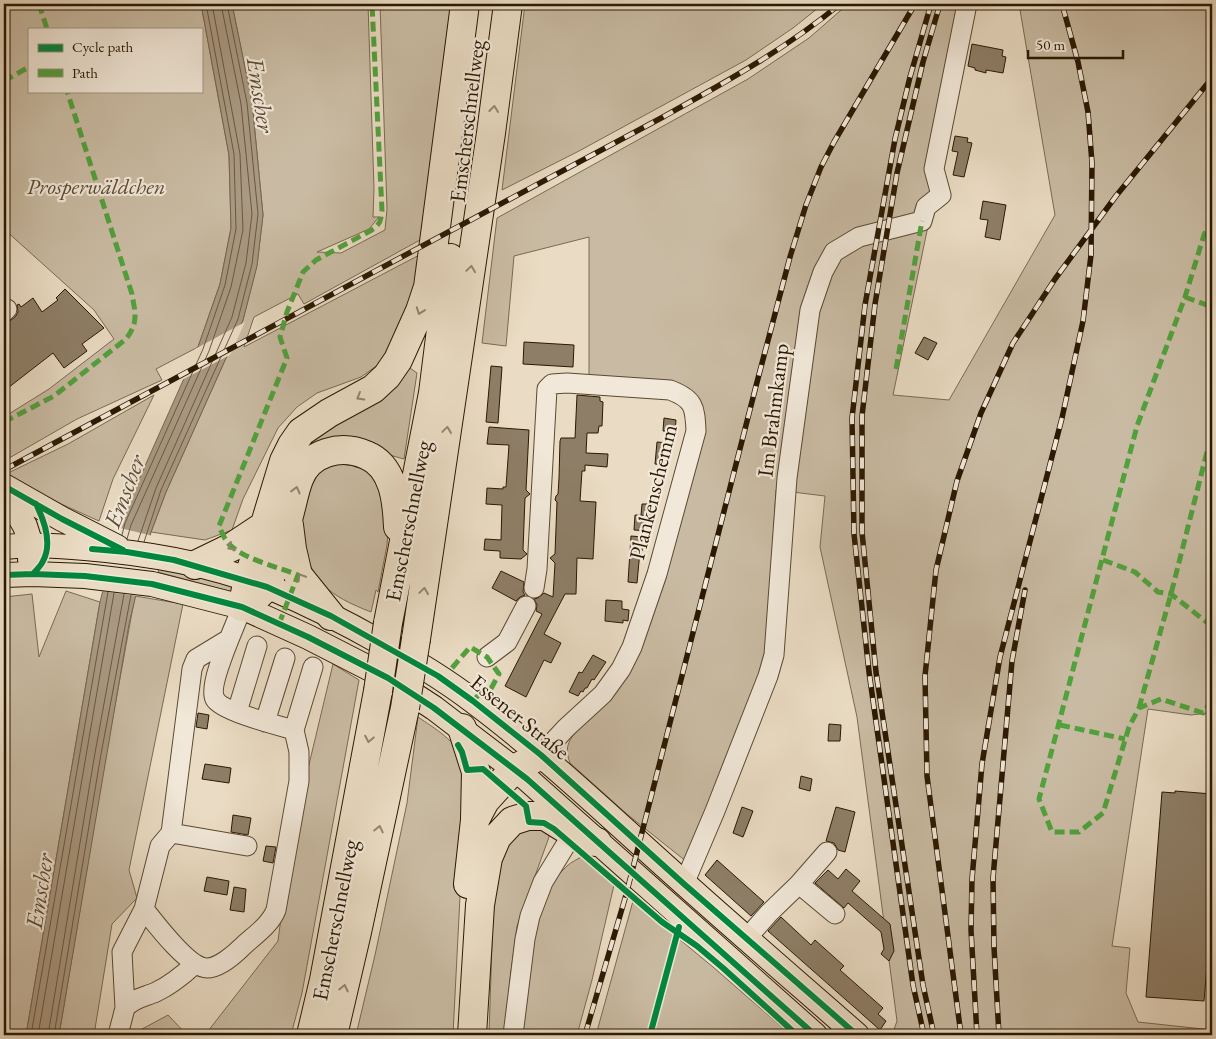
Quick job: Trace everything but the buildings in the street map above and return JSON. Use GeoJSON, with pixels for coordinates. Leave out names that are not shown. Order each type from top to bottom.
{"type":"FeatureCollection","features":[{"type":"Feature","properties":{"kind":"highway"},"geometry":{"type":"LineString","coordinates":[[331,616],[298,575],[292,549],[277,522],[284,461],[301,432],[373,389],[387,376],[398,360],[420,311],[428,287],[465,4]]}},
{"type":"Feature","properties":{"kind":"highway","name":"Emscherschnellweg"},"geometry":{"type":"LineString","coordinates":[[311,1035],[324,980],[378,691],[388,622],[433,393],[482,4]]}},
{"type":"Feature","properties":{"kind":"highway"},"geometry":{"type":"LineString","coordinates":[[333,1035],[405,708],[491,133],[508,4]]}},
{"type":"Feature","properties":{"kind":"highway"},"geometry":{"type":"LineString","coordinates":[[242,608],[258,584],[277,522],[299,478],[311,461],[320,455],[332,451],[351,450],[368,455],[382,467],[389,477],[396,500],[398,569]]}},
{"type":"Feature","properties":{"kind":"highway"},"geometry":{"type":"LineString","coordinates":[[195,565],[277,522]]}},
{"type":"Feature","properties":{"kind":"highway"},"geometry":{"type":"LineString","coordinates":[[460,1035],[470,864],[475,820],[476,772],[462,728]]}},
{"type":"Feature","properties":{"kind":"highway"},"geometry":{"type":"LineString","coordinates":[[475,820],[485,802],[521,774],[541,755]]}},
{"type":"Feature","properties":{"kind":"highway"},"geometry":{"type":"LineString","coordinates":[[480,905],[478,875],[481,847],[494,819],[521,774]]}},
{"type":"Feature","properties":{"kind":"highway"},"geometry":{"type":"LineString","coordinates":[[472,1035],[480,905],[488,858],[497,837],[512,821],[528,816],[545,816],[585,838]]}},
{"type":"Feature","properties":{"kind":"main road"},"geometry":{"type":"LineString","coordinates":[[5,498],[36,504],[62,519],[94,542]]}},
{"type":"Feature","properties":{"kind":"main road"},"geometry":{"type":"LineString","coordinates":[[5,498],[39,545],[43,562],[33,574]]}},
{"type":"Feature","properties":{"kind":"main road"},"geometry":{"type":"LineString","coordinates":[[36,504],[46,526],[39,545]]}},
{"type":"Feature","properties":{"kind":"main road","name":"Essener Straße"},"geometry":{"type":"LineString","coordinates":[[94,542],[127,552],[195,565],[258,584],[331,616],[438,676],[541,755],[684,884],[857,1035]]}},
{"type":"Feature","properties":{"kind":"main road"},"geometry":{"type":"LineString","coordinates":[[4,546],[94,542]]}},
{"type":"Feature","properties":{"kind":"main road","name":"Essener Straße"},"geometry":{"type":"LineString","coordinates":[[4,575],[84,576],[152,584],[242,608],[323,644],[388,678],[462,728],[521,774],[585,838],[815,1035]]}},
{"type":"Feature","properties":{"kind":"street","name":"Im Brahmkamp"},"geometry":{"type":"LineString","coordinates":[[684,884],[768,676],[774,655],[787,478],[810,310],[823,272],[834,252],[859,237],[922,221],[926,207],[941,194],[934,169],[967,4]]}},
{"type":"Feature","properties":{"kind":"street","name":"Plankenschemm"},"geometry":{"type":"LineString","coordinates":[[534,588],[537,568],[547,389],[552,384],[567,383],[670,390],[682,394],[692,404],[696,413],[696,431],[657,574],[632,647],[621,670],[603,694],[566,728],[541,755]]}},
{"type":"Feature","properties":{"kind":"street"},"geometry":{"type":"LineString","coordinates":[[487,657],[506,642],[526,606]]}},
{"type":"Feature","properties":{"kind":"street"},"geometry":{"type":"LineString","coordinates":[[242,608],[220,664],[214,690],[215,700],[222,706],[237,712],[294,730]]}},
{"type":"Feature","properties":{"kind":"street"},"geometry":{"type":"LineString","coordinates":[[118,1035],[124,1008],[122,952],[144,909],[160,846],[171,833],[192,669],[196,659],[229,639]]}},
{"type":"Feature","properties":{"kind":"street"},"geometry":{"type":"LineString","coordinates":[[237,712],[257,646]]}},
{"type":"Feature","properties":{"kind":"street"},"geometry":{"type":"LineString","coordinates":[[265,722],[285,658]]}},
{"type":"Feature","properties":{"kind":"street"},"geometry":{"type":"LineString","coordinates":[[144,909],[169,940],[195,964],[207,968],[236,953],[269,922],[276,910],[299,781],[299,752],[294,730],[313,667]]}},
{"type":"Feature","properties":{"kind":"street"},"geometry":{"type":"LineString","coordinates":[[171,833],[248,846]]}},
{"type":"Feature","properties":{"kind":"street"},"geometry":{"type":"LineString","coordinates":[[513,1035],[525,939],[530,916],[544,882],[585,838]]}},
{"type":"Feature","properties":{"kind":"street"},"geometry":{"type":"LineString","coordinates":[[747,938],[827,852]]}},
{"type":"Feature","properties":{"kind":"street"},"geometry":{"type":"LineString","coordinates":[[799,884],[835,914]]}},
{"type":"Feature","properties":{"kind":"street"},"geometry":{"type":"LineString","coordinates":[[124,1008],[130,1002],[156,992],[174,982],[195,964]]}},
{"type":"Feature","properties":{"kind":"green space","name":"Prosperwäldchen"},"geometry":{"type":"Polygon","coordinates":[[[4,4],[201,4],[229,155],[231,228],[220,284],[198,347],[156,369],[162,380],[77,419],[4,461],[4,417],[49,389],[114,339],[94,310],[4,229],[4,4]]]}},
{"type":"Feature","properties":{"kind":"green space"},"geometry":{"type":"Polygon","coordinates":[[[232,4],[368,4],[374,189],[373,217],[379,217],[369,229],[317,252],[341,253],[385,230],[387,209],[380,4],[459,4],[429,235],[304,304],[298,294],[254,317],[244,347],[425,252],[393,354],[361,377],[317,393],[297,407],[278,428],[243,499],[232,530],[205,540],[151,532],[166,492],[243,320],[257,265],[263,215],[252,102],[232,4]]]}},
{"type":"Feature","properties":{"kind":"green space"},"geometry":{"type":"Polygon","coordinates":[[[525,4],[823,4],[793,28],[746,60],[579,151],[502,190],[525,4]]]}},
{"type":"Feature","properties":{"kind":"green space"},"geometry":{"type":"Polygon","coordinates":[[[848,4],[974,4],[893,395],[949,400],[1055,215],[1019,4],[1212,4],[1212,707],[1207,713],[1191,715],[1148,709],[1112,946],[1130,948],[1126,993],[1138,1022],[1212,1030],[1212,1035],[892,1035],[897,1021],[857,717],[820,547],[825,496],[776,490],[766,662],[687,862],[628,815],[570,763],[568,746],[576,732],[574,728],[622,679],[699,402],[589,377],[589,237],[514,256],[506,346],[482,343],[497,218],[748,79],[809,38],[848,4]]]}},
{"type":"Feature","properties":{"kind":"green space"},"geometry":{"type":"Polygon","coordinates":[[[407,366],[417,373],[404,459],[357,446],[286,489],[307,443],[407,366]]]}},
{"type":"Feature","properties":{"kind":"green space"},"geometry":{"type":"Polygon","coordinates":[[[154,395],[113,479],[99,521],[59,503],[6,474],[68,444],[154,395]]]}},
{"type":"Feature","properties":{"kind":"green space"},"geometry":{"type":"Polygon","coordinates":[[[339,459],[377,474],[389,518],[387,545],[378,592],[376,590],[371,612],[344,600],[323,585],[315,575],[305,550],[302,508],[312,474],[339,459]]]}},
{"type":"Feature","properties":{"kind":"green space"},"geometry":{"type":"Polygon","coordinates":[[[160,566],[236,586],[233,592],[158,572],[160,566]]]}},
{"type":"Feature","properties":{"kind":"green space"},"geometry":{"type":"Polygon","coordinates":[[[66,591],[100,602],[26,1035],[4,1035],[4,597],[32,594],[39,657],[66,591]]]}},
{"type":"Feature","properties":{"kind":"green space"},"geometry":{"type":"Polygon","coordinates":[[[135,596],[183,604],[129,870],[137,898],[112,924],[94,1035],[59,1035],[106,755],[135,596]]]}},
{"type":"Feature","properties":{"kind":"green space"},"geometry":{"type":"Polygon","coordinates":[[[333,664],[359,680],[302,993],[291,1035],[205,1035],[278,941],[287,872],[301,798],[333,664]]]}},
{"type":"Feature","properties":{"kind":"green space"},"geometry":{"type":"Polygon","coordinates":[[[418,717],[438,730],[456,747],[463,761],[464,770],[465,798],[453,1035],[356,1035],[407,803],[418,717]]]}},
{"type":"Feature","properties":{"kind":"green space"},"geometry":{"type":"Polygon","coordinates":[[[517,826],[550,831],[517,926],[505,1035],[489,1035],[494,882],[499,856],[517,826]]]}},
{"type":"Feature","properties":{"kind":"green space"},"geometry":{"type":"Polygon","coordinates":[[[583,856],[614,885],[577,1035],[523,1035],[528,969],[536,922],[554,882],[569,865],[583,856]]]}},
{"type":"Feature","properties":{"kind":"green space"},"geometry":{"type":"Polygon","coordinates":[[[633,901],[713,967],[791,1035],[596,1035],[633,901]]]}},
{"type":"Feature","properties":{"kind":"green space"},"geometry":{"type":"Polygon","coordinates":[[[168,1015],[187,1035],[131,1035],[168,1015]]]}},
{"type":"Feature","properties":{"kind":"water"},"geometry":{"type":"Polygon","coordinates":[[[201,4],[232,4],[252,102],[263,215],[257,266],[243,320],[166,492],[151,532],[129,624],[59,1035],[26,1035],[100,602],[120,522],[198,347],[220,284],[231,228],[229,155],[201,4]]]}},
{"type":"Feature","properties":{"kind":"pier"},"geometry":{"type":"Polygon","coordinates":[[[245,322],[230,355],[180,381],[195,349],[245,322]]]}},
{"type":"Feature","properties":{"kind":"pier"},"geometry":{"type":"Polygon","coordinates":[[[116,527],[153,536],[138,596],[100,591],[116,527]]]}},
{"type":"Feature","properties":{"kind":"railway"},"geometry":{"type":"LineString","coordinates":[[4,470],[663,117],[776,51],[840,4]]}},
{"type":"Feature","properties":{"kind":"railway"},"geometry":{"type":"LineString","coordinates":[[585,1035],[626,895],[756,386],[790,257],[806,205],[821,167],[834,142],[915,4]]}},
{"type":"Feature","properties":{"kind":"railway"},"geometry":{"type":"LineString","coordinates":[[924,1035],[913,985],[869,672],[854,534],[852,418],[865,305],[895,139],[931,4]]}},
{"type":"Feature","properties":{"kind":"railway"},"geometry":{"type":"LineString","coordinates":[[934,1035],[923,985],[876,672],[862,532],[862,416],[875,304],[897,173],[923,62],[940,4]]}},
{"type":"Feature","properties":{"kind":"railway"},"geometry":{"type":"LineString","coordinates":[[977,1035],[971,930],[972,879],[982,764],[1000,657],[1062,418],[1083,321],[1091,255],[1092,163],[1088,112],[1078,62],[1062,4]]}},
{"type":"Feature","properties":{"kind":"railway"},"geometry":{"type":"LineString","coordinates":[[961,1035],[927,776],[925,676],[936,570],[957,481],[981,413],[1013,343],[1055,279],[1116,196],[1212,78]]}},
{"type":"Feature","properties":{"kind":"railway"},"geometry":{"type":"LineString","coordinates":[[999,1035],[994,947],[993,878],[1012,661],[1025,590]]}},
{"type":"Feature","properties":{"kind":"marked path"},"geometry":{"type":"LineString","coordinates":[[39,4],[47,28]]}},
{"type":"Feature","properties":{"kind":"marked path"},"geometry":{"type":"LineString","coordinates":[[279,624],[298,575],[238,551],[227,542],[219,526],[287,358],[280,337],[287,312],[303,272],[316,260],[373,229],[380,220],[382,211],[372,4]]}},
{"type":"Feature","properties":{"kind":"marked path"},"geometry":{"type":"LineString","coordinates":[[4,81],[28,68]]}},
{"type":"Feature","properties":{"kind":"marked path"},"geometry":{"type":"LineString","coordinates":[[4,422],[54,396],[126,339],[133,327],[135,317],[132,294],[67,92]]}},
{"type":"Feature","properties":{"kind":"marked path"},"geometry":{"type":"LineString","coordinates":[[1212,218],[1204,235],[1185,297],[1137,426],[1039,799],[1052,832],[1079,832],[1103,813],[1129,727],[1139,708],[1161,699],[1203,713],[1212,700]]}},
{"type":"Feature","properties":{"kind":"marked path"},"geometry":{"type":"LineString","coordinates":[[896,369],[922,221]]}},
{"type":"Feature","properties":{"kind":"marked path"},"geometry":{"type":"LineString","coordinates":[[1185,297],[1212,307]]}},
{"type":"Feature","properties":{"kind":"marked path"},"geometry":{"type":"LineString","coordinates":[[1139,708],[1171,594],[1212,432]]}},
{"type":"Feature","properties":{"kind":"marked path"},"geometry":{"type":"LineString","coordinates":[[1103,560],[1135,572],[1158,592],[1171,594],[1212,626]]}},
{"type":"Feature","properties":{"kind":"marked path"},"geometry":{"type":"LineString","coordinates":[[452,668],[470,647],[487,657],[499,674],[488,694]]}},
{"type":"Feature","properties":{"kind":"marked path"},"geometry":{"type":"LineString","coordinates":[[473,701],[483,690]]}},
{"type":"Feature","properties":{"kind":"marked path"},"geometry":{"type":"LineString","coordinates":[[1060,725],[1125,739]]}},
{"type":"Feature","properties":{"kind":"cycle path"},"geometry":{"type":"LineString","coordinates":[[4,486],[62,519],[123,550]]}},
{"type":"Feature","properties":{"kind":"cycle path"},"geometry":{"type":"LineString","coordinates":[[33,574],[42,563],[47,547],[44,524],[36,504]]}},
{"type":"Feature","properties":{"kind":"cycle path"},"geometry":{"type":"LineString","coordinates":[[92,549],[127,552],[174,560],[267,587],[331,616],[438,676],[541,755],[684,884],[857,1035]]}},
{"type":"Feature","properties":{"kind":"cycle path"},"geometry":{"type":"LineString","coordinates":[[4,575],[85,576],[152,584],[242,607],[308,637],[388,678],[434,708],[527,779],[815,1035]]}},
{"type":"Feature","properties":{"kind":"cycle path"},"geometry":{"type":"LineString","coordinates":[[458,745],[467,770],[483,769],[526,806],[529,822],[544,823],[554,829],[662,922],[697,946],[723,968],[797,1035]]}},
{"type":"Feature","properties":{"kind":"cycle path"},"geometry":{"type":"LineString","coordinates":[[650,1035],[679,927]]}},
{"type":"Feature","properties":{"kind":"water label","name":"Emscher"},"geometry":{"type":"Point","coordinates":[261,95]}},
{"type":"Feature","properties":{"kind":"water label","name":"Emscher"},"geometry":{"type":"Point","coordinates":[124,491]}},
{"type":"Feature","properties":{"kind":"water label","name":"Emscher"},"geometry":{"type":"Point","coordinates":[39,891]}}]}
